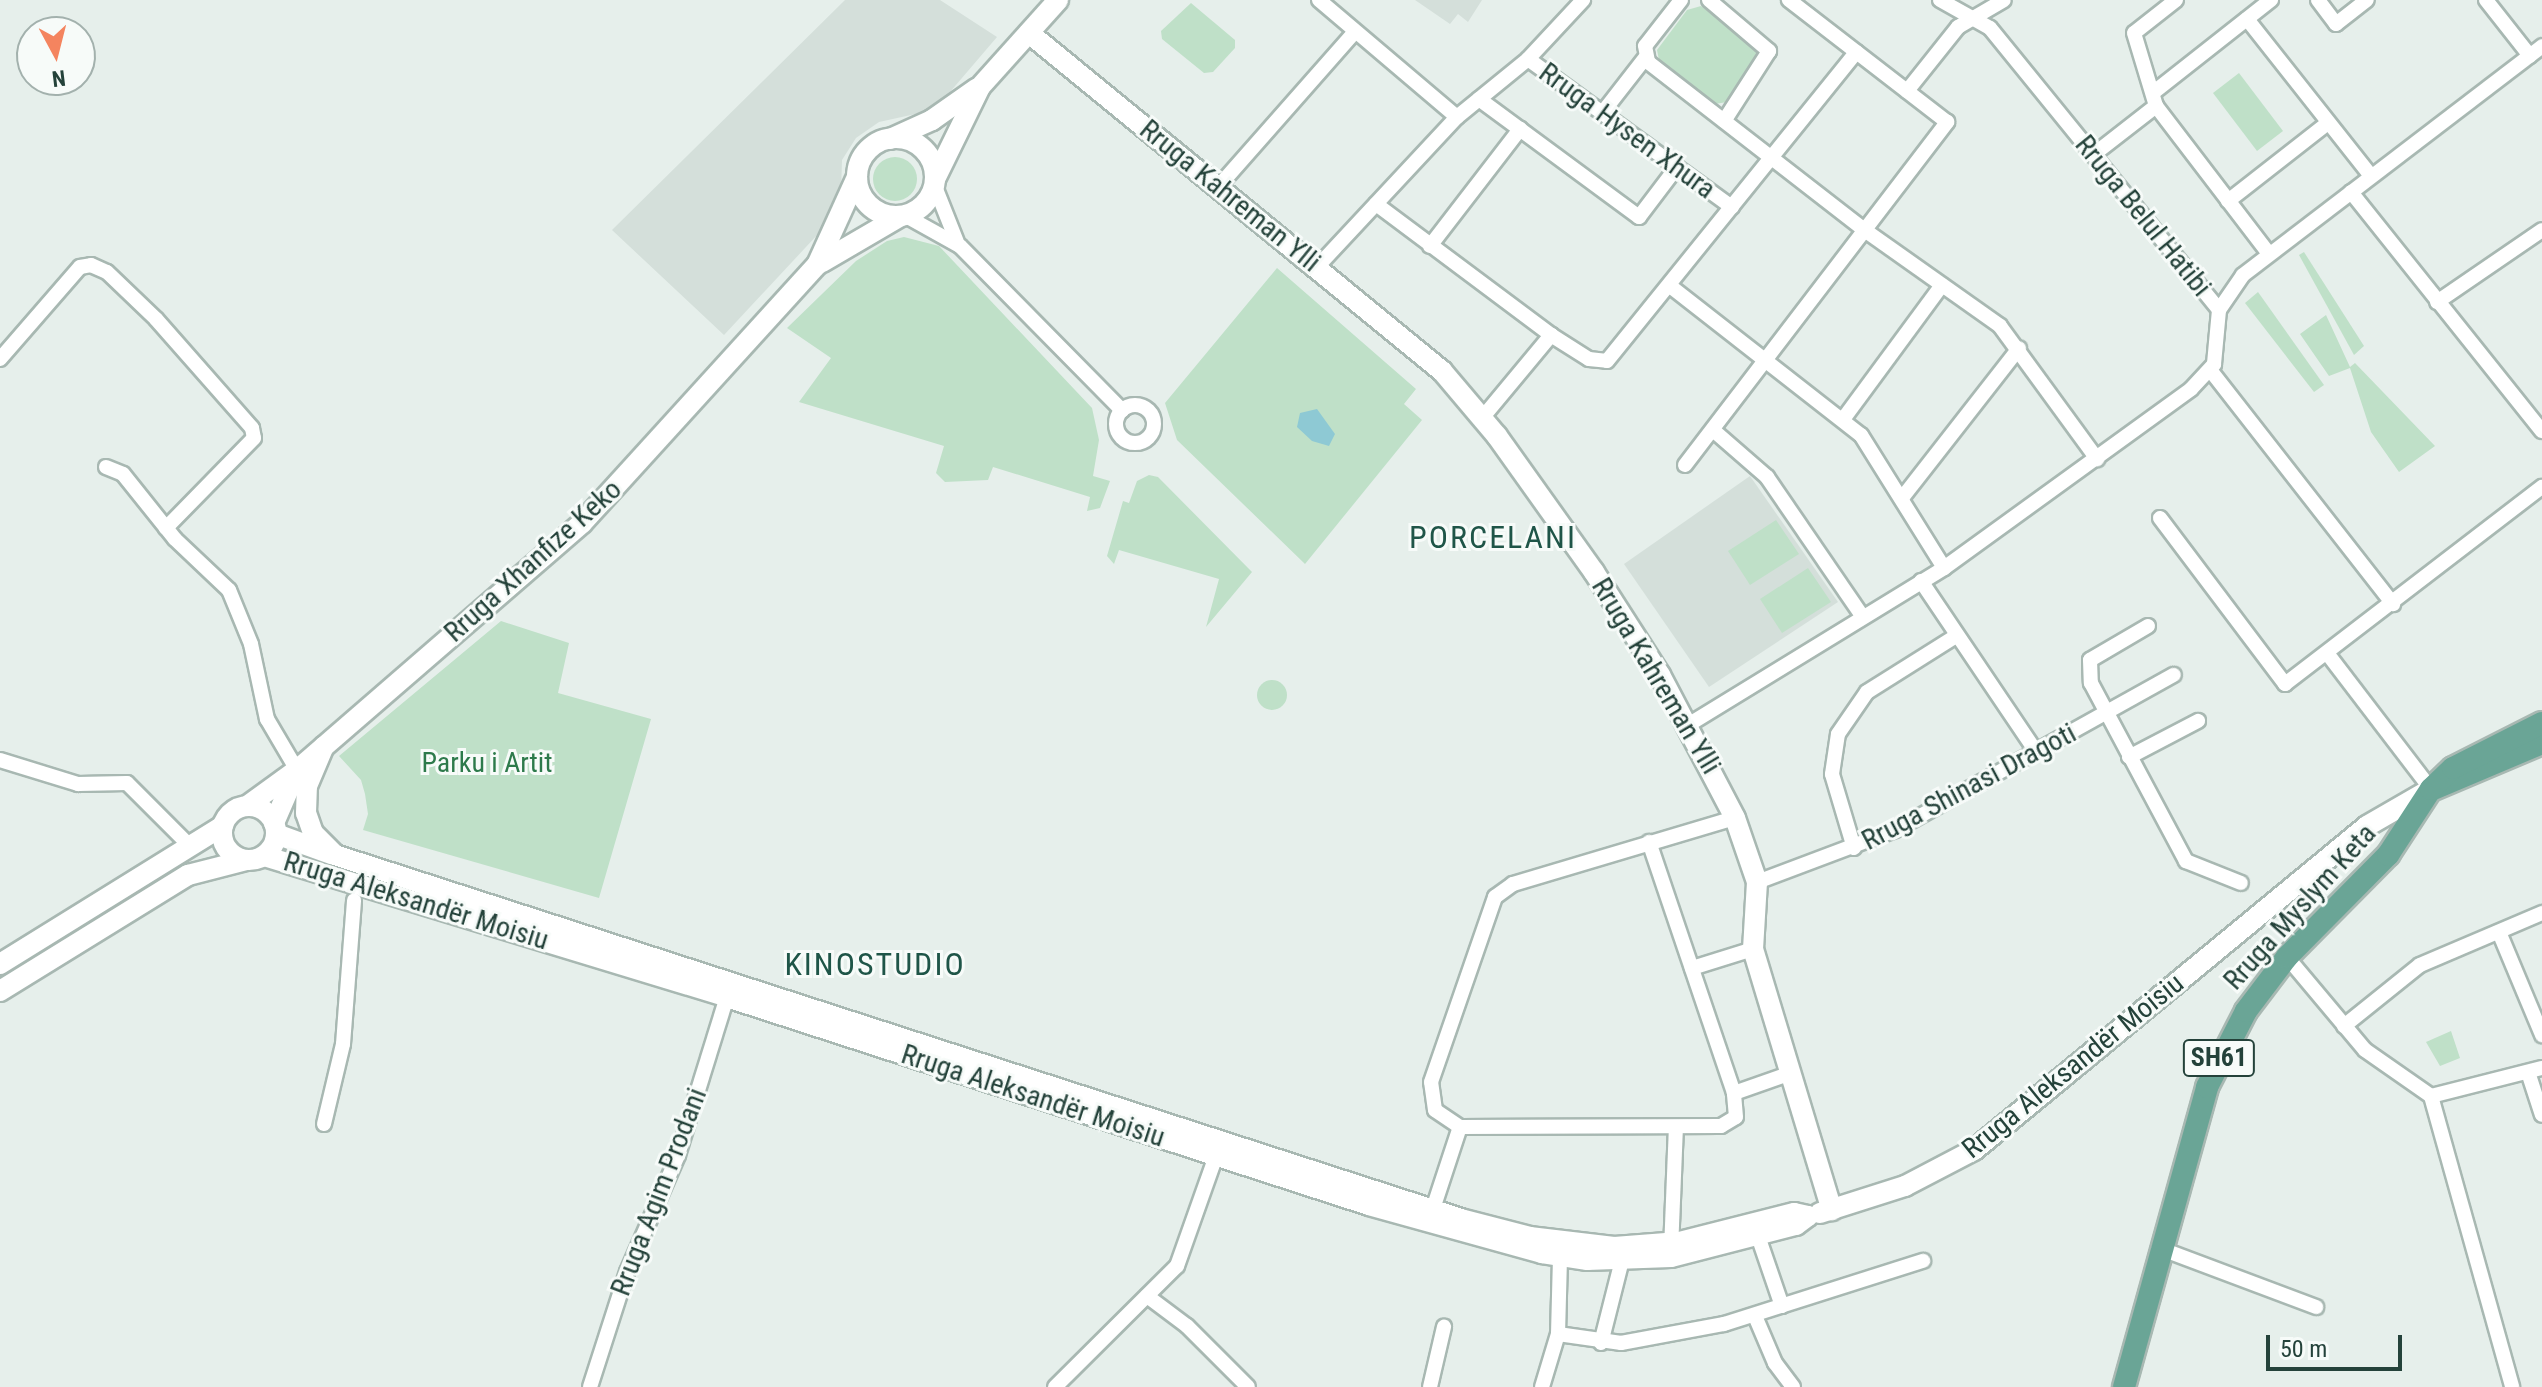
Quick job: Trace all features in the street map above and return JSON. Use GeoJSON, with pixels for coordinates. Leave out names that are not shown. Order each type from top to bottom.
{"type":"FeatureCollection","features":[{"type":"Feature","properties":{"kind":"main road"},"geometry":{"type":"LineString","coordinates":[[980,87],[924,204],[902,216],[870,206],[857,177],[871,148],[932,120],[980,87],[1058,0]]}},
{"type":"Feature","properties":{"kind":"main road","name":"Rruga Kahreman Ylli"},"geometry":{"type":"LineString","coordinates":[[1029,33],[1318,266],[1442,371],[1483,417],[1631,627],[1688,725],[1735,818],[1757,882],[1753,949],[1832,1210]]}},
{"type":"Feature","properties":{"kind":"main road"},"geometry":{"type":"LineString","coordinates":[[890,139],[922,148],[935,181]]}},
{"type":"Feature","properties":{"kind":"main road","name":"Rruga Xhanfize Keko"},"geometry":{"type":"LineString","coordinates":[[817,265],[857,177]]}},
{"type":"Feature","properties":{"kind":"main road","name":"Rruga Xhanfize Keko"},"geometry":{"type":"LineString","coordinates":[[247,806],[297,770],[582,523],[817,265],[902,216]]}},
{"type":"Feature","properties":{"kind":"main road","name":"Rruga Myslym Keta"},"geometry":{"type":"LineString","coordinates":[[2128,1384],[2159,1248],[2221,1054],[2258,992],[2287,957],[2388,855],[2431,789],[2471,757],[2542,723]]}},
{"type":"Feature","properties":{"kind":"main road"},"geometry":{"type":"LineString","coordinates":[[2431,789],[2461,781],[2542,743]]}},
{"type":"Feature","properties":{"kind":"main road"},"geometry":{"type":"LineString","coordinates":[[324,746],[307,786],[306,813],[313,833],[335,855]]}},
{"type":"Feature","properties":{"kind":"main road"},"geometry":{"type":"LineString","coordinates":[[0,991],[200,870],[256,858],[275,828],[297,770]]}},
{"type":"Feature","properties":{"kind":"main road","name":"Rruga Aleksandër Moisiu"},"geometry":{"type":"LineString","coordinates":[[275,828],[335,855],[857,1023],[1431,1216],[1560,1257],[1622,1260],[1758,1236],[1796,1225],[1808,1216],[1905,1186],[1974,1150],[2367,826],[2431,789]]}},
{"type":"Feature","properties":{"kind":"main road"},"geometry":{"type":"LineString","coordinates":[[0,964],[191,847],[223,826],[237,809],[247,806],[258,808],[275,828]]}},
{"type":"Feature","properties":{"kind":"main road"},"geometry":{"type":"LineString","coordinates":[[223,826],[226,847],[256,858]]}},
{"type":"Feature","properties":{"kind":"main road","name":"Rruga Aleksandër Moisiu"},"geometry":{"type":"LineString","coordinates":[[256,858],[727,997],[1216,1156],[1431,1216],[1574,1245],[1671,1250],[1794,1213],[1808,1216]]}},
{"type":"Feature","properties":{"kind":"street"},"geometry":{"type":"LineString","coordinates":[[1319,0],[1457,117]]}},
{"type":"Feature","properties":{"kind":"street"},"geometry":{"type":"LineString","coordinates":[[1528,59],[1583,0]]}},
{"type":"Feature","properties":{"kind":"street"},"geometry":{"type":"LineString","coordinates":[[1603,112],[1645,58],[1645,46],[1681,0]]}},
{"type":"Feature","properties":{"kind":"street"},"geometry":{"type":"LineString","coordinates":[[1709,0],[1769,51],[1724,121]]}},
{"type":"Feature","properties":{"kind":"street"},"geometry":{"type":"LineString","coordinates":[[1685,465],[1947,122],[1789,0]]}},
{"type":"Feature","properties":{"kind":"street","name":"Rruga Belul Hatibi"},"geometry":{"type":"LineString","coordinates":[[1940,0],[1990,28],[2219,310],[2232,286],[2269,254],[2536,51]]}},
{"type":"Feature","properties":{"kind":"street"},"geometry":{"type":"LineString","coordinates":[[1907,91],[1958,27],[2004,0]]}},
{"type":"Feature","properties":{"kind":"street"},"geometry":{"type":"LineString","coordinates":[[2176,0],[2134,33],[2141,67],[2155,99],[2269,254]]}},
{"type":"Feature","properties":{"kind":"street"},"geometry":{"type":"LineString","coordinates":[[2093,155],[2271,0]]}},
{"type":"Feature","properties":{"kind":"street"},"geometry":{"type":"LineString","coordinates":[[2318,0],[2336,24],[2367,0]]}},
{"type":"Feature","properties":{"kind":"street"},"geometry":{"type":"LineString","coordinates":[[2486,0],[2536,51]]}},
{"type":"Feature","properties":{"kind":"street"},"geometry":{"type":"LineString","coordinates":[[2247,19],[2371,176]]}},
{"type":"Feature","properties":{"kind":"street"},"geometry":{"type":"LineString","coordinates":[[1219,186],[1355,32]]}},
{"type":"Feature","properties":{"kind":"street","name":"Rruga Hysen Xhura"},"geometry":{"type":"LineString","coordinates":[[1551,335],[1599,362],[1614,357],[1856,52]]}},
{"type":"Feature","properties":{"kind":"street"},"geometry":{"type":"LineString","coordinates":[[1645,58],[1866,231],[2000,326],[2097,459]]}},
{"type":"Feature","properties":{"kind":"street","name":"Rruga Hysen Xhura"},"geometry":{"type":"LineString","coordinates":[[1318,266],[1457,117],[1528,59],[1732,207]]}},
{"type":"Feature","properties":{"kind":"street"},"geometry":{"type":"LineString","coordinates":[[1479,99],[1639,217],[1677,167]]}},
{"type":"Feature","properties":{"kind":"street"},"geometry":{"type":"LineString","coordinates":[[2228,201],[2328,123]]}},
{"type":"Feature","properties":{"kind":"street"},"geometry":{"type":"LineString","coordinates":[[1430,246],[1520,129]]}},
{"type":"Feature","properties":{"kind":"street"},"geometry":{"type":"LineString","coordinates":[[935,181],[960,246]]}},
{"type":"Feature","properties":{"kind":"street"},"geometry":{"type":"LineString","coordinates":[[2351,192],[2542,431]]}},
{"type":"Feature","properties":{"kind":"street"},"geometry":{"type":"LineString","coordinates":[[1376,204],[1551,335],[1483,417]]}},
{"type":"Feature","properties":{"kind":"street"},"geometry":{"type":"LineString","coordinates":[[902,216],[960,246],[1122,410]]}},
{"type":"Feature","properties":{"kind":"street"},"geometry":{"type":"LineString","coordinates":[[2437,302],[2542,230]]}},
{"type":"Feature","properties":{"kind":"street"},"geometry":{"type":"LineString","coordinates":[[0,359],[80,267],[91,265],[107,272],[156,319],[252,428],[254,438],[166,528]]}},
{"type":"Feature","properties":{"kind":"street"},"geometry":{"type":"LineString","coordinates":[[1844,418],[1942,285]]}},
{"type":"Feature","properties":{"kind":"street"},"geometry":{"type":"LineString","coordinates":[[1670,286],[1844,418],[1902,498],[1944,568]]}},
{"type":"Feature","properties":{"kind":"street"},"geometry":{"type":"LineString","coordinates":[[1688,725],[1944,568],[2097,459],[2211,371],[2219,310]]}},
{"type":"Feature","properties":{"kind":"street"},"geometry":{"type":"LineString","coordinates":[[1902,498],[2019,348]]}},
{"type":"Feature","properties":{"kind":"street"},"geometry":{"type":"LineString","coordinates":[[2211,371],[2393,604]]}},
{"type":"Feature","properties":{"kind":"street"},"geometry":{"type":"LineString","coordinates":[[1713,430],[1767,477],[1862,616]]}},
{"type":"Feature","properties":{"kind":"street"},"geometry":{"type":"LineString","coordinates":[[106,467],[123,474],[166,528],[229,590],[251,644],[267,719],[297,770]]}},
{"type":"Feature","properties":{"kind":"street"},"geometry":{"type":"LineString","coordinates":[[2160,518],[2285,684],[2542,487]]}},
{"type":"Feature","properties":{"kind":"street"},"geometry":{"type":"LineString","coordinates":[[1921,581],[2037,753]]}},
{"type":"Feature","properties":{"kind":"street"},"geometry":{"type":"LineString","coordinates":[[2148,626],[2090,660],[2088,673],[2129,757],[2186,861],[2241,883]]}},
{"type":"Feature","properties":{"kind":"street"},"geometry":{"type":"LineString","coordinates":[[1854,848],[1831,759],[1848,713],[1894,672],[1956,636]]}},
{"type":"Feature","properties":{"kind":"street"},"geometry":{"type":"LineString","coordinates":[[2327,653],[2431,789]]}},
{"type":"Feature","properties":{"kind":"street","name":"Rruga Shinasi Dragoti"},"geometry":{"type":"LineString","coordinates":[[1757,882],[1854,848],[2037,753],[2174,675]]}},
{"type":"Feature","properties":{"kind":"street"},"geometry":{"type":"LineString","coordinates":[[2129,757],[2198,721]]}},
{"type":"Feature","properties":{"kind":"street"},"geometry":{"type":"LineString","coordinates":[[0,760],[78,784],[127,783],[191,847]]}},
{"type":"Feature","properties":{"kind":"street"},"geometry":{"type":"LineString","coordinates":[[1649,842],[1734,1093],[1738,1110],[1730,1123],[1676,1127],[1460,1127],[1435,1110],[1431,1082],[1495,897],[1513,884],[1649,842],[1735,818]]}},
{"type":"Feature","properties":{"kind":"street"},"geometry":{"type":"LineString","coordinates":[[324,1124],[343,1044],[354,900]]}},
{"type":"Feature","properties":{"kind":"street"},"geometry":{"type":"LineString","coordinates":[[2344,1026],[2420,965],[2542,913]]}},
{"type":"Feature","properties":{"kind":"street"},"geometry":{"type":"LineString","coordinates":[[2499,932],[2542,1035]]}},
{"type":"Feature","properties":{"kind":"street"},"geometry":{"type":"LineString","coordinates":[[1692,968],[1753,949]]}},
{"type":"Feature","properties":{"kind":"street"},"geometry":{"type":"LineString","coordinates":[[2287,957],[2365,1050],[2431,1096],[2512,1387]]}},
{"type":"Feature","properties":{"kind":"street","name":"Rruga Agim Prodani"},"geometry":{"type":"LineString","coordinates":[[590,1387],[627,1272],[678,1155],[727,997]]}},
{"type":"Feature","properties":{"kind":"street"},"geometry":{"type":"LineString","coordinates":[[2431,1096],[2535,1070],[2542,1115]]}},
{"type":"Feature","properties":{"kind":"street"},"geometry":{"type":"LineString","coordinates":[[1734,1093],[1791,1073]]}},
{"type":"Feature","properties":{"kind":"street"},"geometry":{"type":"LineString","coordinates":[[1431,1216],[1460,1127]]}},
{"type":"Feature","properties":{"kind":"street"},"geometry":{"type":"LineString","coordinates":[[1671,1250],[1676,1127]]}},
{"type":"Feature","properties":{"kind":"street"},"geometry":{"type":"LineString","coordinates":[[1055,1387],[1177,1266],[1216,1156]]}},
{"type":"Feature","properties":{"kind":"street"},"geometry":{"type":"LineString","coordinates":[[1758,1236],[1782,1306]]}},
{"type":"Feature","properties":{"kind":"street"},"geometry":{"type":"LineString","coordinates":[[2159,1248],[2316,1307]]}},
{"type":"Feature","properties":{"kind":"street"},"geometry":{"type":"LineString","coordinates":[[1542,1387],[1558,1334],[1560,1257]]}},
{"type":"Feature","properties":{"kind":"street"},"geometry":{"type":"LineString","coordinates":[[1601,1343],[1622,1260]]}},
{"type":"Feature","properties":{"kind":"street"},"geometry":{"type":"LineString","coordinates":[[1558,1334],[1601,1343],[1755,1316],[1923,1261]]}},
{"type":"Feature","properties":{"kind":"street"},"geometry":{"type":"LineString","coordinates":[[1147,1296],[1187,1326],[1248,1387]]}},
{"type":"Feature","properties":{"kind":"street"},"geometry":{"type":"LineString","coordinates":[[1755,1316],[1775,1363],[1793,1387]]}},
{"type":"Feature","properties":{"kind":"street"},"geometry":{"type":"LineString","coordinates":[[1430,1387],[1444,1327]]}},
{"type":"Feature","properties":{"kind":"shaded area"},"geometry":{"type":"Polygon","coordinates":[[[845,0],[940,0],[997,37],[944,99],[920,113],[879,122],[856,138],[842,160],[841,194],[833,218],[724,335],[612,230],[845,0]]]}},
{"type":"Feature","properties":{"kind":"shaded area"},"geometry":{"type":"Polygon","coordinates":[[[1415,0],[1482,0],[1468,22],[1458,14],[1450,24],[1415,0]]]}},
{"type":"Feature","properties":{"kind":"shaded area"},"geometry":{"type":"Polygon","coordinates":[[[1750,476],[1838,602],[1709,687],[1624,564],[1750,476]]]}},
{"type":"Feature","properties":{"kind":"green space"},"geometry":{"type":"Polygon","coordinates":[[[1191,3],[1235,40],[1235,48],[1213,72],[1204,73],[1162,39],[1161,31],[1191,3]]]}},
{"type":"Feature","properties":{"kind":"green space"},"geometry":{"type":"Polygon","coordinates":[[[1701,6],[1758,49],[1757,62],[1727,102],[1715,104],[1659,60],[1657,50],[1687,10],[1701,6]]]}},
{"type":"Feature","properties":{"kind":"green space"},"geometry":{"type":"Polygon","coordinates":[[[2239,73],[2283,131],[2257,151],[2213,93],[2239,73]]]}},
{"type":"Feature","properties":{"kind":"green space"},"geometry":{"type":"Polygon","coordinates":[[[895,157],[911,163],[917,179],[911,195],[895,201],[879,195],[873,179],[879,163],[895,157]]]}},
{"type":"Feature","properties":{"kind":"green space"},"geometry":{"type":"Polygon","coordinates":[[[904,237],[939,246],[1092,408],[1099,440],[1093,476],[1110,481],[1100,508],[1087,511],[1090,497],[993,467],[988,480],[945,482],[936,473],[944,446],[799,402],[831,358],[787,328],[856,261],[887,241],[904,237]]]}},
{"type":"Feature","properties":{"kind":"green space"},"geometry":{"type":"Polygon","coordinates":[[[2304,252],[2364,346],[2354,355],[2299,255],[2304,252]]]}},
{"type":"Feature","properties":{"kind":"green space"},"geometry":{"type":"Polygon","coordinates":[[[1277,268],[1416,389],[1404,404],[1422,420],[1305,564],[1177,440],[1165,403],[1277,268]]]}},
{"type":"Feature","properties":{"kind":"green space"},"geometry":{"type":"Polygon","coordinates":[[[2258,292],[2324,385],[2314,392],[2245,303],[2258,292]]]}},
{"type":"Feature","properties":{"kind":"green space"},"geometry":{"type":"Polygon","coordinates":[[[2326,315],[2350,367],[2355,363],[2435,446],[2399,472],[2371,432],[2350,368],[2329,376],[2300,334],[2326,315]]]}},
{"type":"Feature","properties":{"kind":"green space"},"geometry":{"type":"Polygon","coordinates":[[[1149,475],[1158,477],[1252,572],[1206,627],[1219,579],[1119,550],[1114,564],[1107,556],[1123,501],[1129,503],[1137,481],[1149,475]]]}},
{"type":"Feature","properties":{"kind":"green space"},"geometry":{"type":"Polygon","coordinates":[[[1776,520],[1799,554],[1750,585],[1728,551],[1776,520]]]}},
{"type":"Feature","properties":{"kind":"green space"},"geometry":{"type":"Polygon","coordinates":[[[1808,568],[1831,602],[1782,633],[1760,599],[1808,568]]]}},
{"type":"Feature","properties":{"kind":"green space","name":"Parku i Artit"},"geometry":{"type":"Polygon","coordinates":[[[501,621],[569,643],[558,693],[651,719],[599,898],[363,830],[368,814],[361,780],[339,756],[501,621]]]}},
{"type":"Feature","properties":{"kind":"green space"},"geometry":{"type":"Polygon","coordinates":[[[1272,680],[1283,684],[1287,695],[1283,706],[1272,710],[1261,706],[1257,695],[1261,684],[1272,680]]]}},
{"type":"Feature","properties":{"kind":"green space"},"geometry":{"type":"Polygon","coordinates":[[[2451,1031],[2460,1058],[2440,1066],[2426,1042],[2451,1031]]]}},
{"type":"Feature","properties":{"kind":"water"},"geometry":{"type":"Polygon","coordinates":[[[1317,409],[1335,434],[1329,446],[1312,441],[1297,427],[1300,413],[1317,409]]]}},
{"type":"Feature","properties":{"kind":"district","name":"PORCELANI"},"geometry":{"type":"Point","coordinates":[1493,537]}},
{"type":"Feature","properties":{"kind":"district","name":"KINOSTUDIO"},"geometry":{"type":"Point","coordinates":[875,964]}}]}
